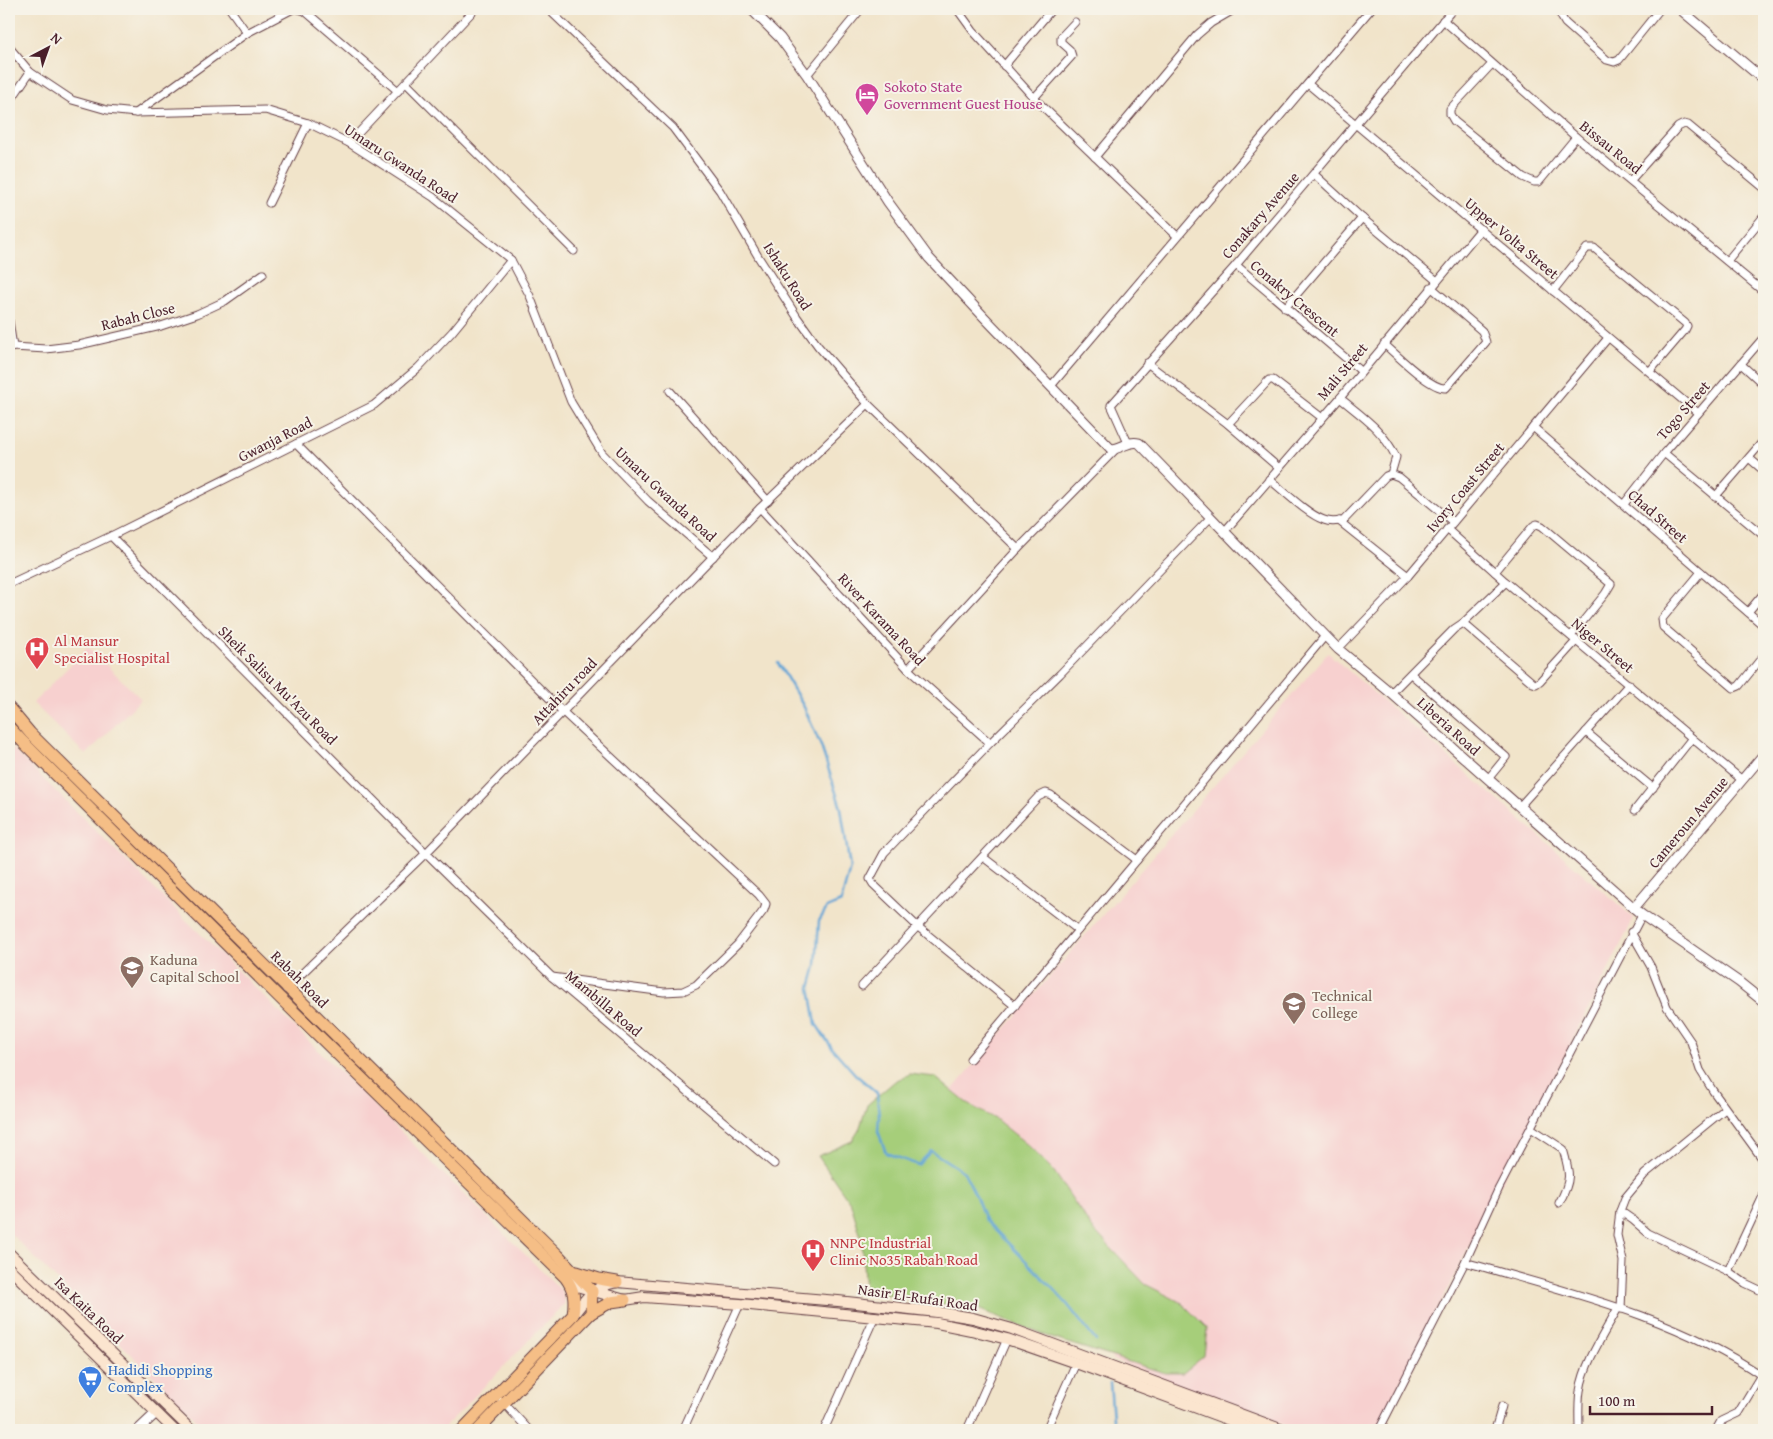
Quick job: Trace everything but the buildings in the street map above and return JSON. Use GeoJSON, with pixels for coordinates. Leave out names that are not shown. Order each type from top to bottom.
{"type":"FeatureCollection","features":[{"type":"Feature","properties":{"kind":"main road","name":"Rabah Road"},"geometry":{"type":"LineString","coordinates":[[9,708],[30,733],[288,988],[501,1206],[569,1274],[592,1291]]}},
{"type":"Feature","properties":{"kind":"main road","name":"Rabah Road"},"geometry":{"type":"LineString","coordinates":[[9,726],[279,997],[501,1206]]}},
{"type":"Feature","properties":{"kind":"main road","name":"Isa Kaita Road"},"geometry":{"type":"LineString","coordinates":[[9,1253],[191,1430]]}},
{"type":"Feature","properties":{"kind":"main road","name":"Isa Kaita Road"},"geometry":{"type":"LineString","coordinates":[[9,1268],[174,1430]]}},
{"type":"Feature","properties":{"kind":"main road"},"geometry":{"type":"LineString","coordinates":[[573,1315],[574,1293],[569,1274],[617,1282]]}},
{"type":"Feature","properties":{"kind":"main road","name":"Nasir El-Rufai Road"},"geometry":{"type":"LineString","coordinates":[[592,1291],[617,1282],[838,1301],[973,1318],[1012,1329],[1256,1430]]}},
{"type":"Feature","properties":{"kind":"main road"},"geometry":{"type":"LineString","coordinates":[[591,1313],[592,1291]]}},
{"type":"Feature","properties":{"kind":"main road"},"geometry":{"type":"LineString","coordinates":[[478,1430],[501,1399],[592,1291]]}},
{"type":"Feature","properties":{"kind":"main road","name":"Nasir El-Rufai Road"},"geometry":{"type":"LineString","coordinates":[[592,1291],[624,1300],[644,1297],[740,1304],[937,1323],[1007,1339],[1283,1430]]}},
{"type":"Feature","properties":{"kind":"main road"},"geometry":{"type":"LineString","coordinates":[[462,1430],[501,1399],[591,1313],[611,1302],[624,1300]]}},
{"type":"Feature","properties":{"kind":"street"},"geometry":{"type":"LineString","coordinates":[[230,9],[247,33]]}},
{"type":"Feature","properties":{"kind":"street"},"geometry":{"type":"LineString","coordinates":[[136,113],[247,33],[293,9]]}},
{"type":"Feature","properties":{"kind":"street"},"geometry":{"type":"LineString","coordinates":[[298,9],[305,10],[398,91]]}},
{"type":"Feature","properties":{"kind":"street"},"geometry":{"type":"LineString","coordinates":[[349,143],[475,9]]}},
{"type":"Feature","properties":{"kind":"street","name":"Ishaku Road"},"geometry":{"type":"LineString","coordinates":[[548,9],[673,128],[720,191],[797,318],[818,346],[868,404],[1018,549]]}},
{"type":"Feature","properties":{"kind":"street"},"geometry":{"type":"LineString","coordinates":[[751,9],[780,38],[807,75],[888,202],[929,258],[1111,450],[1115,450]]}},
{"type":"Feature","properties":{"kind":"street"},"geometry":{"type":"LineString","coordinates":[[807,75],[861,9]]}},
{"type":"Feature","properties":{"kind":"street"},"geometry":{"type":"LineString","coordinates":[[957,9],[973,32],[1034,98],[1177,236]]}},
{"type":"Feature","properties":{"kind":"street"},"geometry":{"type":"LineString","coordinates":[[1004,66],[1052,9]]}},
{"type":"Feature","properties":{"kind":"street"},"geometry":{"type":"LineString","coordinates":[[1095,157],[1197,35],[1235,9]]}},
{"type":"Feature","properties":{"kind":"street"},"geometry":{"type":"LineString","coordinates":[[1051,386],[1371,9]]}},
{"type":"Feature","properties":{"kind":"street","name":"Conakary Avenue"},"geometry":{"type":"LineString","coordinates":[[1128,443],[1111,405],[1236,265],[1453,9]]}},
{"type":"Feature","properties":{"kind":"street"},"geometry":{"type":"LineString","coordinates":[[1563,9],[1561,16],[1565,23],[1607,60],[1614,62],[1619,60],[1660,9]]}},
{"type":"Feature","properties":{"kind":"street"},"geometry":{"type":"LineString","coordinates":[[1680,9],[1764,80]]}},
{"type":"Feature","properties":{"kind":"street","name":"Bissau Road"},"geometry":{"type":"LineString","coordinates":[[1443,20],[1576,137],[1764,292]]}},
{"type":"Feature","properties":{"kind":"street"},"geometry":{"type":"LineString","coordinates":[[1034,98],[1072,56],[1070,50],[1061,42],[1061,37],[1075,22]]}},
{"type":"Feature","properties":{"kind":"street","name":"Umaru Gwanda Road"},"geometry":{"type":"LineString","coordinates":[[9,47],[30,72],[72,100],[107,110],[136,113],[265,110],[308,122],[349,143],[434,197],[511,260],[530,296],[571,402],[602,453],[648,501],[713,557]]}},
{"type":"Feature","properties":{"kind":"street"},"geometry":{"type":"LineString","coordinates":[[1492,64],[1450,109],[1450,114],[1454,120],[1523,177],[1534,182],[1539,182],[1576,137]]}},
{"type":"Feature","properties":{"kind":"street"},"geometry":{"type":"LineString","coordinates":[[9,103],[30,72]]}},
{"type":"Feature","properties":{"kind":"street"},"geometry":{"type":"LineString","coordinates":[[406,83],[574,251]]}},
{"type":"Feature","properties":{"kind":"street","name":"Upper Volta Street"},"geometry":{"type":"LineString","coordinates":[[1308,84],[1608,338],[1650,371],[1698,414]]}},
{"type":"Feature","properties":{"kind":"street"},"geometry":{"type":"LineString","coordinates":[[270,203],[308,122]]}},
{"type":"Feature","properties":{"kind":"street"},"geometry":{"type":"LineString","coordinates":[[1630,181],[1678,127],[1684,124],[1688,125],[1764,188]]}},
{"type":"Feature","properties":{"kind":"street"},"geometry":{"type":"LineString","coordinates":[[1314,174],[1362,218],[1437,281]]}},
{"type":"Feature","properties":{"kind":"street"},"geometry":{"type":"LineString","coordinates":[[1727,261],[1764,216]]}},
{"type":"Feature","properties":{"kind":"street"},"geometry":{"type":"LineString","coordinates":[[1285,308],[1362,218]]}},
{"type":"Feature","properties":{"kind":"street","name":"Mali Street"},"geometry":{"type":"LineString","coordinates":[[1225,531],[1340,398],[1481,229]]}},
{"type":"Feature","properties":{"kind":"street"},"geometry":{"type":"LineString","coordinates":[[1553,291],[1590,247],[1594,248],[1685,323],[1687,326],[1650,371]]}},
{"type":"Feature","properties":{"kind":"street","name":"Gwanja Road"},"geometry":{"type":"LineString","coordinates":[[9,584],[111,536],[374,404],[418,368],[452,332],[511,260]]}},
{"type":"Feature","properties":{"kind":"street","name":"Conakry Crescent"},"geometry":{"type":"LineString","coordinates":[[1236,265],[1361,371]]}},
{"type":"Feature","properties":{"kind":"street","name":"Rabah Close"},"geometry":{"type":"LineString","coordinates":[[11,348],[46,349],[79,344],[161,326],[197,314],[226,301],[263,274]]}},
{"type":"Feature","properties":{"kind":"street"},"geometry":{"type":"LineString","coordinates":[[1384,344],[1432,384],[1441,389],[1446,388],[1481,349],[1486,342],[1482,331],[1431,288]]}},
{"type":"Feature","properties":{"kind":"street"},"geometry":{"type":"LineString","coordinates":[[9,321],[11,348]]}},
{"type":"Feature","properties":{"kind":"street","name":"Togo Street"},"geometry":{"type":"LineString","coordinates":[[1624,504],[1664,453],[1764,337]]}},
{"type":"Feature","properties":{"kind":"street","name":"Ivory Coast Street"},"geometry":{"type":"LineString","coordinates":[[1338,649],[1408,576],[1608,338]]}},
{"type":"Feature","properties":{"kind":"street"},"geometry":{"type":"LineString","coordinates":[[1147,363],[1228,424],[1279,468]]}},
{"type":"Feature","properties":{"kind":"street"},"geometry":{"type":"LineString","coordinates":[[1741,364],[1764,385]]}},
{"type":"Feature","properties":{"kind":"street"},"geometry":{"type":"LineString","coordinates":[[1228,424],[1269,380],[1273,380],[1322,417]]}},
{"type":"Feature","properties":{"kind":"street"},"geometry":{"type":"LineString","coordinates":[[670,391],[768,501]]}},
{"type":"Feature","properties":{"kind":"street"},"geometry":{"type":"LineString","coordinates":[[1269,479],[1325,521],[1339,521],[1344,520],[1390,474],[1396,457],[1388,441],[1378,430],[1340,398]]}},
{"type":"Feature","properties":{"kind":"street","name":"Attahiru road"},"geometry":{"type":"LineString","coordinates":[[279,997],[426,853],[760,508],[868,404]]}},
{"type":"Feature","properties":{"kind":"street","name":"Chad Street"},"geometry":{"type":"LineString","coordinates":[[1533,427],[1764,626]]}},
{"type":"Feature","properties":{"kind":"street"},"geometry":{"type":"LineString","coordinates":[[1715,497],[1764,440]]}},
{"type":"Feature","properties":{"kind":"street"},"geometry":{"type":"LineString","coordinates":[[908,669],[1018,549],[1115,450],[1128,443]]}},
{"type":"Feature","properties":{"kind":"street","name":"Liberia Road"},"geometry":{"type":"LineString","coordinates":[[1128,443],[1139,443],[1338,649],[1391,693],[1642,915],[1739,982],[1764,1002]]}},
{"type":"Feature","properties":{"kind":"street"},"geometry":{"type":"LineString","coordinates":[[296,444],[564,712],[759,894],[766,904],[764,910],[738,944],[696,985],[684,991],[664,992],[552,977]]}},
{"type":"Feature","properties":{"kind":"street"},"geometry":{"type":"LineString","coordinates":[[1664,453],[1764,536]]}},
{"type":"Feature","properties":{"kind":"street"},"geometry":{"type":"LineString","coordinates":[[1749,458],[1764,471]]}},
{"type":"Feature","properties":{"kind":"street"},"geometry":{"type":"LineString","coordinates":[[1390,474],[1399,477],[1453,522]]}},
{"type":"Feature","properties":{"kind":"street","name":"River Karama Road"},"geometry":{"type":"LineString","coordinates":[[760,508],[908,669],[990,743]]}},
{"type":"Feature","properties":{"kind":"street"},"geometry":{"type":"LineString","coordinates":[[1015,1006],[917,926],[870,879],[884,853],[990,743],[1060,674],[1211,516]]}},
{"type":"Feature","properties":{"kind":"street"},"geometry":{"type":"LineString","coordinates":[[1339,521],[1408,576]]}},
{"type":"Feature","properties":{"kind":"street"},"geometry":{"type":"LineString","coordinates":[[1463,623],[1536,684],[1574,638],[1611,584],[1542,526],[1533,526],[1495,572]]}},
{"type":"Feature","properties":{"kind":"street","name":"Niger Street"},"geometry":{"type":"LineString","coordinates":[[1447,530],[1506,582],[1742,780]]}},
{"type":"Feature","properties":{"kind":"street","name":"Sheik Salisu Mu'Azu Road"},"geometry":{"type":"LineString","coordinates":[[111,536],[426,853]]}},
{"type":"Feature","properties":{"kind":"street"},"geometry":{"type":"LineString","coordinates":[[1701,572],[1662,620],[1662,627],[1734,688],[1739,686],[1764,655]]}},
{"type":"Feature","properties":{"kind":"street"},"geometry":{"type":"LineString","coordinates":[[1391,693],[1454,629],[1463,623],[1506,582]]}},
{"type":"Feature","properties":{"kind":"street"},"geometry":{"type":"LineString","coordinates":[[1748,612],[1764,593]]}},
{"type":"Feature","properties":{"kind":"street"},"geometry":{"type":"LineString","coordinates":[[970,1059],[1325,636]]}},
{"type":"Feature","properties":{"kind":"street"},"geometry":{"type":"LineString","coordinates":[[1411,674],[1506,756],[1488,779]]}},
{"type":"Feature","properties":{"kind":"street"},"geometry":{"type":"LineString","coordinates":[[1520,806],[1629,684]]}},
{"type":"Feature","properties":{"kind":"street"},"geometry":{"type":"LineString","coordinates":[[1586,732],[1653,788]]}},
{"type":"Feature","properties":{"kind":"street"},"geometry":{"type":"LineString","coordinates":[[1634,810],[1692,738]]}},
{"type":"Feature","properties":{"kind":"street","name":"Cameroun Avenue"},"geometry":{"type":"LineString","coordinates":[[1634,908],[1764,754]]}},
{"type":"Feature","properties":{"kind":"street"},"geometry":{"type":"LineString","coordinates":[[862,986],[1038,797],[1046,793],[1137,860]]}},
{"type":"Feature","properties":{"kind":"street","name":"Mambilla Road"},"geometry":{"type":"LineString","coordinates":[[426,853],[552,977],[774,1164]]}},
{"type":"Feature","properties":{"kind":"street"},"geometry":{"type":"LineString","coordinates":[[983,858],[1078,930]]}},
{"type":"Feature","properties":{"kind":"street"},"geometry":{"type":"LineString","coordinates":[[1379,1430],[1465,1262],[1499,1188],[1631,932],[1642,915]]}},
{"type":"Feature","properties":{"kind":"street"},"geometry":{"type":"LineString","coordinates":[[1631,932],[1651,967],[1667,1006],[1691,1042],[1700,1070],[1712,1092],[1764,1161]]}},
{"type":"Feature","properties":{"kind":"street"},"geometry":{"type":"LineString","coordinates":[[1579,1430],[1580,1391],[1584,1378],[1589,1363],[1619,1308],[1623,1261],[1618,1234],[1620,1211],[1625,1198],[1645,1174],[1725,1108]]}},
{"type":"Feature","properties":{"kind":"street"},"geometry":{"type":"LineString","coordinates":[[1531,1128],[1562,1148],[1570,1178],[1567,1190],[1559,1203]]}},
{"type":"Feature","properties":{"kind":"street"},"geometry":{"type":"LineString","coordinates":[[1728,1271],[1764,1194]]}},
{"type":"Feature","properties":{"kind":"street"},"geometry":{"type":"LineString","coordinates":[[1620,1211],[1648,1233],[1728,1271],[1745,1283],[1764,1292]]}},
{"type":"Feature","properties":{"kind":"street"},"geometry":{"type":"LineString","coordinates":[[1465,1262],[1649,1318],[1712,1345],[1763,1376],[1738,1413],[1721,1421],[1716,1430]]}},
{"type":"Feature","properties":{"kind":"street"},"geometry":{"type":"LineString","coordinates":[[684,1430],[740,1304]]}},
{"type":"Feature","properties":{"kind":"street"},"geometry":{"type":"LineString","coordinates":[[824,1430],[875,1316]]}},
{"type":"Feature","properties":{"kind":"street"},"geometry":{"type":"LineString","coordinates":[[967,1430],[1007,1339]]}},
{"type":"Feature","properties":{"kind":"street"},"geometry":{"type":"LineString","coordinates":[[1046,1430],[1076,1363]]}},
{"type":"Feature","properties":{"kind":"street"},"geometry":{"type":"LineString","coordinates":[[501,1399],[529,1430]]}},
{"type":"Feature","properties":{"kind":"street"},"geometry":{"type":"LineString","coordinates":[[1495,1430],[1502,1406]]}},
{"type":"Feature","properties":{"kind":"street"},"geometry":{"type":"LineString","coordinates":[[138,1430],[156,1412]]}},
{"type":"Feature","properties":{"kind":"shaded area"},"geometry":{"type":"Polygon","coordinates":[[[88,647],[141,699],[86,755],[33,703],[88,647]]]}},
{"type":"Feature","properties":{"kind":"shaded area","name":"Technical College"},"geometry":{"type":"Polygon","coordinates":[[[1328,653],[1634,918],[1377,1430],[1297,1430],[1113,1360],[1085,1323],[916,1132],[1328,653]]]}},
{"type":"Feature","properties":{"kind":"shaded area","name":"Kaduna Capital School"},"geometry":{"type":"Polygon","coordinates":[[[9,745],[562,1291],[565,1303],[442,1430],[207,1430],[9,1232],[9,745]]]}},
{"type":"Feature","properties":{"kind":"green space"},"geometry":{"type":"Polygon","coordinates":[[[910,1074],[935,1077],[968,1104],[997,1120],[1029,1146],[1053,1170],[1091,1227],[1145,1284],[1182,1303],[1207,1328],[1204,1356],[1183,1373],[1165,1373],[1052,1338],[978,1309],[920,1301],[865,1290],[861,1237],[851,1204],[818,1156],[852,1141],[859,1130],[867,1105],[895,1081],[910,1074]]]}},
{"type":"Feature","properties":{"kind":"waterway"},"geometry":{"type":"LineString","coordinates":[[778,663],[804,707],[821,746],[841,808],[850,868],[841,902],[827,908],[819,921],[816,966],[810,988],[816,1024],[832,1048],[855,1074],[877,1093],[878,1131],[886,1153],[918,1165],[931,1151],[964,1172],[985,1220],[1067,1304],[1096,1341]]}},
{"type":"Feature","properties":{"kind":"waterway"},"geometry":{"type":"LineString","coordinates":[[1110,1383],[1114,1430]]}},
{"type":"Feature","properties":{"kind":"place","name":"Sokoto State Government Guest House"},"geometry":{"type":"Point","coordinates":[867,116]}},
{"type":"Feature","properties":{"kind":"place","name":"Al Mansur Specialist Hospital"},"geometry":{"type":"Point","coordinates":[37,670]}},
{"type":"Feature","properties":{"kind":"place","name":"Kaduna Capital School"},"geometry":{"type":"Point","coordinates":[132,989]}},
{"type":"Feature","properties":{"kind":"place","name":"Technical College"},"geometry":{"type":"Point","coordinates":[1294,1025]}},
{"type":"Feature","properties":{"kind":"place","name":"NNPC Industrial Clinic No35 Rabah Road"},"geometry":{"type":"Point","coordinates":[813,1272]}},
{"type":"Feature","properties":{"kind":"place","name":"Hadidi Shopping Complex"},"geometry":{"type":"Point","coordinates":[90,1399]}}]}
